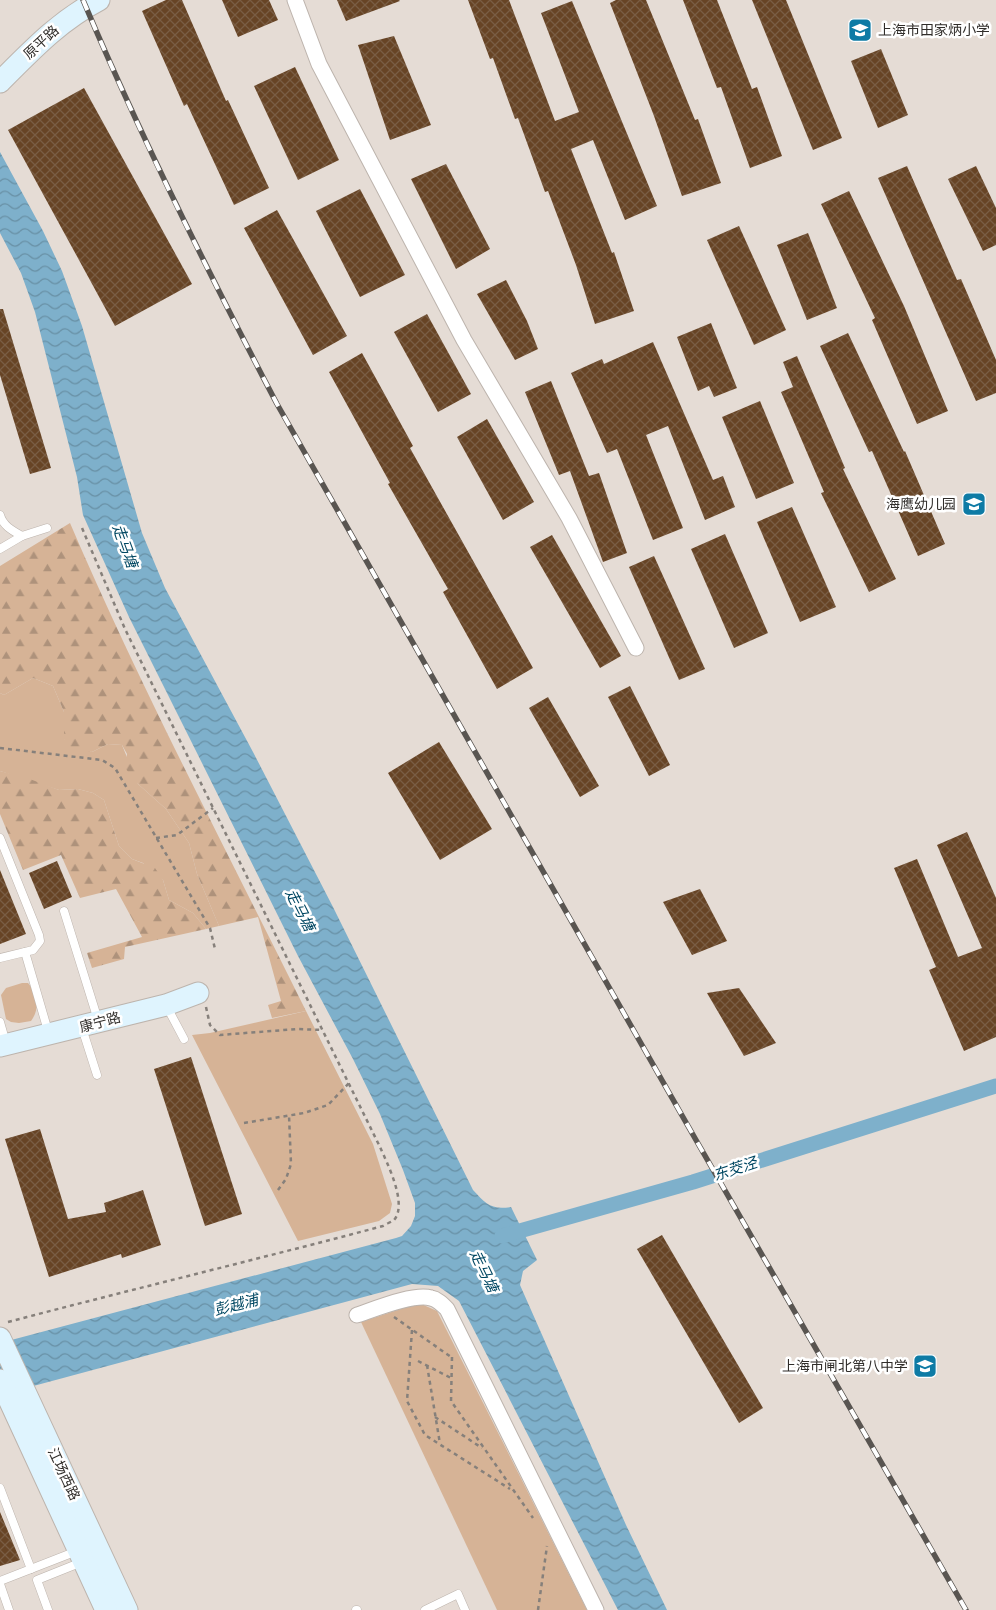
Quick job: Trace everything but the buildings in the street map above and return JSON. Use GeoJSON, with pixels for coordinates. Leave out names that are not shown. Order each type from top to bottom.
{"type":"FeatureCollection","features":[{"type":"Feature","properties":{"kind":"main road","name":"原平路"},"geometry":{"type":"LineString","coordinates":[[0,82],[50,32],[93,3]]}},
{"type":"Feature","properties":{"kind":"main road","name":"康宁路"},"geometry":{"type":"LineString","coordinates":[[3,1046],[166,1005],[198,992]]}},
{"type":"Feature","properties":{"kind":"main road","name":"江场西路"},"geometry":{"type":"LineString","coordinates":[[0,1338],[28,1394],[127,1610]]}},
{"type":"Feature","properties":{"kind":"main road","name":"江场西路"},"geometry":{"type":"LineString","coordinates":[[3,1387],[106,1610]]}},
{"type":"Feature","properties":{"kind":"street"},"geometry":{"type":"LineString","coordinates":[[295,0],[319,64],[464,340],[569,518],[636,648]]}},
{"type":"Feature","properties":{"kind":"street"},"geometry":{"type":"LineString","coordinates":[[357,1315],[415,1297],[430,1297],[440,1302],[447,1309],[596,1610]]}},
{"type":"Feature","properties":{"kind":"lane"},"geometry":{"type":"LineString","coordinates":[[0,515],[1,520],[11,530],[22,536]]}},
{"type":"Feature","properties":{"kind":"lane"},"geometry":{"type":"LineString","coordinates":[[0,549],[22,536],[47,528]]}},
{"type":"Feature","properties":{"kind":"lane"},"geometry":{"type":"LineString","coordinates":[[0,838],[40,941],[37,946],[25,952],[0,958]]}},
{"type":"Feature","properties":{"kind":"lane"},"geometry":{"type":"LineString","coordinates":[[64,911],[90,1024],[97,1075]]}},
{"type":"Feature","properties":{"kind":"lane"},"geometry":{"type":"LineString","coordinates":[[25,952],[50,1035]]}},
{"type":"Feature","properties":{"kind":"lane"},"geometry":{"type":"LineString","coordinates":[[166,1005],[184,1039]]}},
{"type":"Feature","properties":{"kind":"lane"},"geometry":{"type":"LineString","coordinates":[[0,1022],[3,1046]]}},
{"type":"Feature","properties":{"kind":"lane"},"geometry":{"type":"LineString","coordinates":[[0,1488],[31,1569]]}},
{"type":"Feature","properties":{"kind":"lane"},"geometry":{"type":"LineString","coordinates":[[9,1610],[0,1582],[31,1569],[81,1556]]}},
{"type":"Feature","properties":{"kind":"lane"},"geometry":{"type":"LineString","coordinates":[[48,1610],[37,1580],[81,1556]]}},
{"type":"Feature","properties":{"kind":"lane"},"geometry":{"type":"LineString","coordinates":[[425,1610],[458,1594],[465,1610]]}},
{"type":"Feature","properties":{"kind":"path"},"geometry":{"type":"LineString","coordinates":[[0,1324],[383,1226],[393,1220],[399,1211],[398,1197],[392,1177],[349,1084],[125,629],[82,528]]}},
{"type":"Feature","properties":{"kind":"path"},"geometry":{"type":"LineString","coordinates":[[0,748],[102,760],[115,768],[210,928],[215,949]]}},
{"type":"Feature","properties":{"kind":"path"},"geometry":{"type":"LineString","coordinates":[[156,838],[177,836],[213,808]]}},
{"type":"Feature","properties":{"kind":"path"},"geometry":{"type":"LineString","coordinates":[[198,992],[204,1002],[210,1025],[220,1035],[297,1029],[323,1030]]}},
{"type":"Feature","properties":{"kind":"path"},"geometry":{"type":"LineString","coordinates":[[244,1123],[304,1113],[328,1104],[349,1084]]}},
{"type":"Feature","properties":{"kind":"path"},"geometry":{"type":"LineString","coordinates":[[278,1190],[286,1179],[291,1164],[289,1115]]}},
{"type":"Feature","properties":{"kind":"path"},"geometry":{"type":"LineString","coordinates":[[381,1308],[459,1363]]}},
{"type":"Feature","properties":{"kind":"path"},"geometry":{"type":"LineString","coordinates":[[412,1330],[407,1401],[425,1435],[513,1490]]}},
{"type":"Feature","properties":{"kind":"path"},"geometry":{"type":"LineString","coordinates":[[452,1357],[451,1400],[533,1518]]}},
{"type":"Feature","properties":{"kind":"path"},"geometry":{"type":"LineString","coordinates":[[418,1360],[451,1378]]}},
{"type":"Feature","properties":{"kind":"path"},"geometry":{"type":"LineString","coordinates":[[427,1366],[440,1444]]}},
{"type":"Feature","properties":{"kind":"path"},"geometry":{"type":"LineString","coordinates":[[435,1417],[484,1450]]}},
{"type":"Feature","properties":{"kind":"path"},"geometry":{"type":"LineString","coordinates":[[538,1610],[548,1540],[561,1541]]}},
{"type":"Feature","properties":{"kind":"green space"},"geometry":{"type":"Polygon","coordinates":[[[70,523],[155,708],[306,1011],[272,1018],[268,1005],[281,1001],[258,917],[219,926],[197,874],[189,843],[166,809],[138,784],[125,768],[127,754],[122,745],[108,744],[92,752],[68,747],[64,739],[64,712],[53,686],[33,678],[4,695],[0,693],[0,566],[70,523]]]}},
{"type":"Feature","properties":{"kind":"green space"},"geometry":{"type":"Polygon","coordinates":[[[33,678],[53,686],[64,712],[64,739],[92,752],[108,744],[122,745],[138,784],[166,809],[189,843],[197,874],[219,926],[206,929],[193,913],[169,900],[163,880],[143,863],[132,859],[119,846],[104,800],[93,793],[78,789],[59,790],[0,771],[0,693],[4,695],[33,678]]]}},
{"type":"Feature","properties":{"kind":"green space"},"geometry":{"type":"Polygon","coordinates":[[[0,771],[27,778],[59,790],[78,789],[93,793],[104,800],[119,846],[132,859],[155,868],[163,880],[169,900],[193,913],[206,929],[125,947],[124,959],[92,968],[87,953],[142,937],[116,889],[80,898],[61,855],[23,870],[0,814],[0,771]]]}},
{"type":"Feature","properties":{"kind":"green space"},"geometry":{"type":"Polygon","coordinates":[[[28,983],[34,992],[37,1002],[36,1012],[31,1021],[11,1022],[6,1019],[1,995],[6,988],[28,983]]]}},
{"type":"Feature","properties":{"kind":"green space"},"geometry":{"type":"Polygon","coordinates":[[[306,1011],[373,1144],[392,1204],[390,1213],[379,1221],[298,1241],[192,1035],[210,1033],[306,1011]]]}},
{"type":"Feature","properties":{"kind":"green space"},"geometry":{"type":"Polygon","coordinates":[[[419,1303],[437,1311],[587,1610],[497,1610],[361,1322],[419,1303]]]}},
{"type":"Feature","properties":{"kind":"water"},"geometry":{"type":"Polygon","coordinates":[[[0,152],[43,231],[62,271],[82,326],[142,533],[165,588],[333,907],[473,1190],[489,1205],[498,1208],[511,1207],[537,1260],[523,1271],[520,1285],[626,1525],[667,1610],[618,1610],[459,1301],[438,1286],[412,1284],[0,1395],[0,1343],[402,1236],[411,1226],[415,1216],[415,1203],[380,1114],[298,956],[129,617],[83,515],[77,477],[35,312],[21,273],[0,233],[0,152]]]}},
{"type":"Feature","properties":{"kind":"waterway","name":"东茭泾"},"geometry":{"type":"LineString","coordinates":[[502,1236],[693,1182],[996,1086]]}},
{"type":"Feature","properties":{"kind":"railway"},"geometry":{"type":"LineString","coordinates":[[83,0],[128,103],[176,204],[277,404],[966,1610]]}},
{"type":"Feature","properties":{"kind":"place","name":"上海市田家炳小学"},"geometry":{"type":"Point","coordinates":[860,30]}},
{"type":"Feature","properties":{"kind":"place","name":"海鹰幼儿园"},"geometry":{"type":"Point","coordinates":[974,504]}},
{"type":"Feature","properties":{"kind":"place","name":"上海市闸北第八中学"},"geometry":{"type":"Point","coordinates":[925,1366]}},
{"type":"Feature","properties":{"kind":"water label","name":"走马塘"},"geometry":{"type":"Point","coordinates":[125,546]}},
{"type":"Feature","properties":{"kind":"water label","name":"走马塘"},"geometry":{"type":"Point","coordinates":[300,910]}},
{"type":"Feature","properties":{"kind":"water label","name":"走马塘"},"geometry":{"type":"Point","coordinates":[484,1271]}},
{"type":"Feature","properties":{"kind":"water label","name":"彭越浦"},"geometry":{"type":"Point","coordinates":[236,1305]}}]}
